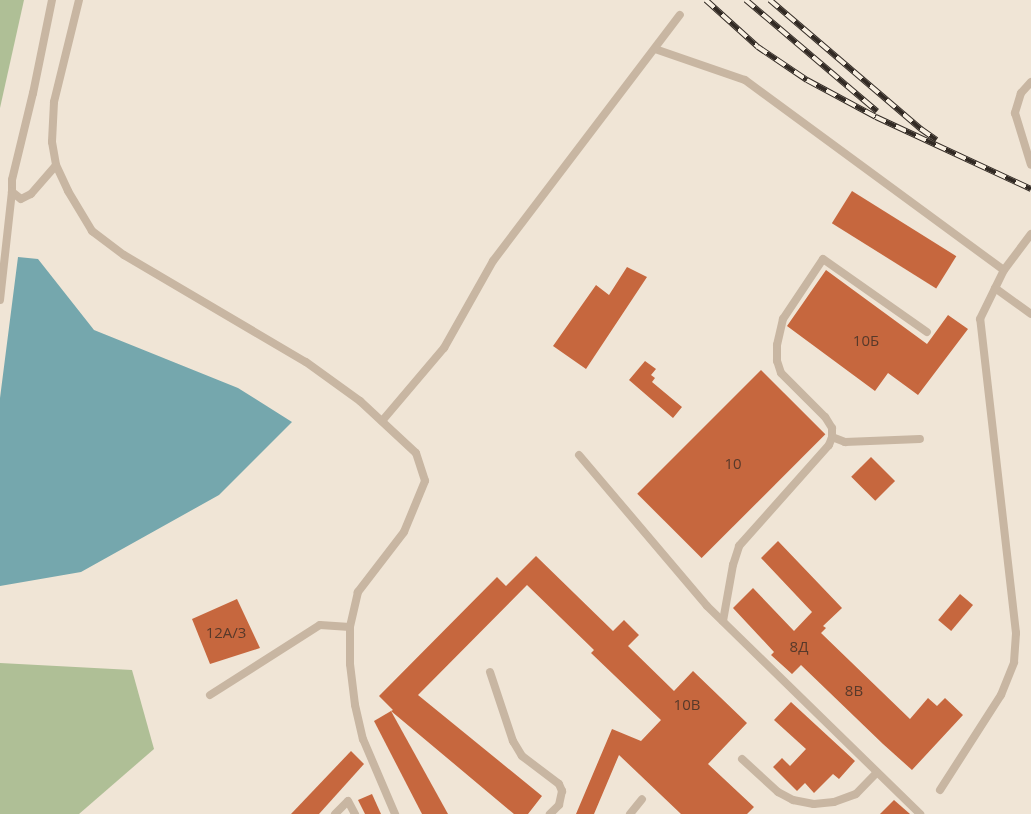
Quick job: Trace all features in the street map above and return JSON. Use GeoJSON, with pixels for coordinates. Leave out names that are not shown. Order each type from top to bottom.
{"type":"FeatureCollection","features":[{"type":"Feature","properties":{"kind":"lane"},"geometry":{"type":"LineString","coordinates":[[0,300],[12,180],[33,93],[52,0]]}},
{"type":"Feature","properties":{"kind":"lane"},"geometry":{"type":"LineString","coordinates":[[79,0],[54,102],[52,142],[56,165],[68,191],[92,231],[124,255],[306,362],[360,401],[416,453],[425,481],[404,532],[358,592],[350,627],[350,664],[355,705],[363,739],[395,814]]}},
{"type":"Feature","properties":{"kind":"lane"},"geometry":{"type":"LineString","coordinates":[[382,421],[444,348],[493,261],[680,16]]}},
{"type":"Feature","properties":{"kind":"lane"},"geometry":{"type":"LineString","coordinates":[[655,49],[746,80],[1004,270]]}},
{"type":"Feature","properties":{"kind":"lane"},"geometry":{"type":"LineString","coordinates":[[1031,82],[1021,92],[1015,113],[1031,165]]}},
{"type":"Feature","properties":{"kind":"lane"},"geometry":{"type":"LineString","coordinates":[[12,192],[21,199],[31,194],[56,165]]}},
{"type":"Feature","properties":{"kind":"lane"},"geometry":{"type":"LineString","coordinates":[[940,790],[1001,694],[1014,662],[1016,633],[980,319],[1004,270],[1031,234]]}},
{"type":"Feature","properties":{"kind":"lane"},"geometry":{"type":"LineString","coordinates":[[723,622],[733,565],[739,546],[829,445],[832,437],[832,428],[829,422],[781,373],[777,361],[777,345],[783,319],[823,259],[927,332]]}},
{"type":"Feature","properties":{"kind":"lane"},"geometry":{"type":"LineString","coordinates":[[995,288],[1031,314]]}},
{"type":"Feature","properties":{"kind":"lane"},"geometry":{"type":"LineString","coordinates":[[832,437],[845,442],[920,439]]}},
{"type":"Feature","properties":{"kind":"lane"},"geometry":{"type":"LineString","coordinates":[[579,455],[707,606],[920,814]]}},
{"type":"Feature","properties":{"kind":"lane"},"geometry":{"type":"LineString","coordinates":[[210,695],[320,626],[350,627]]}},
{"type":"Feature","properties":{"kind":"lane"},"geometry":{"type":"LineString","coordinates":[[490,672],[513,742],[522,756],[559,784],[562,791],[559,805],[550,814]]}},
{"type":"Feature","properties":{"kind":"lane"},"geometry":{"type":"LineString","coordinates":[[742,759],[778,792],[793,800],[814,804],[834,802],[856,794],[876,772]]}},
{"type":"Feature","properties":{"kind":"lane"},"geometry":{"type":"LineString","coordinates":[[630,814],[642,799]]}},
{"type":"Feature","properties":{"kind":"lane"},"geometry":{"type":"LineString","coordinates":[[335,814],[348,801],[354,814]]}},
{"type":"Feature","properties":{"kind":"green space"},"geometry":{"type":"Polygon","coordinates":[[[0,0],[24,0],[0,108],[0,0]]]}},
{"type":"Feature","properties":{"kind":"green space"},"geometry":{"type":"Polygon","coordinates":[[[0,663],[132,670],[154,749],[79,814],[0,814],[0,663]]]}},
{"type":"Feature","properties":{"kind":"water"},"geometry":{"type":"Polygon","coordinates":[[[18,257],[38,259],[94,330],[238,388],[292,422],[219,495],[81,572],[0,586],[0,398],[18,257]]]}},
{"type":"Feature","properties":{"kind":"building"},"geometry":{"type":"Polygon","coordinates":[[[852,191],[956,256],[936,288],[832,223],[852,191]]]}},
{"type":"Feature","properties":{"kind":"building"},"geometry":{"type":"Polygon","coordinates":[[[627,267],[647,277],[586,369],[553,346],[596,285],[609,295],[627,267]]]}},
{"type":"Feature","properties":{"kind":"building"},"geometry":{"type":"Polygon","coordinates":[[[826,270],[927,344],[948,315],[968,329],[918,395],[888,373],[875,391],[787,326],[826,270]]]}},
{"type":"Feature","properties":{"kind":"building"},"geometry":{"type":"Polygon","coordinates":[[[645,361],[656,369],[651,375],[655,378],[652,382],[682,407],[673,418],[629,380],[645,361]]]}},
{"type":"Feature","properties":{"kind":"building"},"geometry":{"type":"Polygon","coordinates":[[[761,370],[825,434],[702,558],[637,494],[761,370]]]}},
{"type":"Feature","properties":{"kind":"building"},"geometry":{"type":"Polygon","coordinates":[[[871,457],[895,481],[875,501],[851,477],[871,457]]]}},
{"type":"Feature","properties":{"kind":"building"},"geometry":{"type":"Polygon","coordinates":[[[778,541],[842,608],[823,626],[826,628],[821,633],[910,719],[928,698],[937,706],[945,698],[963,715],[912,770],[801,665],[792,674],[771,655],[774,652],[733,608],[753,588],[794,631],[812,612],[761,558],[778,541]]]}},
{"type":"Feature","properties":{"kind":"building"},"geometry":{"type":"Polygon","coordinates":[[[536,556],[613,631],[624,620],[639,635],[628,646],[674,691],[693,671],[747,723],[708,764],[754,807],[747,814],[681,814],[619,755],[594,814],[576,814],[612,729],[641,741],[661,720],[591,653],[594,650],[527,585],[418,695],[542,796],[528,814],[514,814],[391,711],[393,710],[379,696],[497,577],[506,586],[536,556]]]}},
{"type":"Feature","properties":{"kind":"building"},"geometry":{"type":"Polygon","coordinates":[[[960,594],[973,605],[951,631],[938,620],[960,594]]]}},
{"type":"Feature","properties":{"kind":"building"},"geometry":{"type":"Polygon","coordinates":[[[237,599],[260,648],[210,664],[192,619],[237,599]]]}},
{"type":"Feature","properties":{"kind":"building"},"geometry":{"type":"Polygon","coordinates":[[[791,702],[855,761],[839,779],[833,774],[814,793],[805,783],[797,791],[773,767],[782,758],[790,766],[806,749],[774,720],[791,702]]]}},
{"type":"Feature","properties":{"kind":"building"},"geometry":{"type":"Polygon","coordinates":[[[391,711],[448,814],[422,814],[374,721],[391,711]]]}},
{"type":"Feature","properties":{"kind":"building"},"geometry":{"type":"Polygon","coordinates":[[[351,751],[364,764],[319,814],[291,814],[351,751]]]}},
{"type":"Feature","properties":{"kind":"building"},"geometry":{"type":"Polygon","coordinates":[[[372,794],[381,814],[365,814],[358,800],[372,794]]]}},
{"type":"Feature","properties":{"kind":"building"},"geometry":{"type":"Polygon","coordinates":[[[894,800],[910,814],[880,814],[894,800]]]}},
{"type":"Feature","properties":{"kind":"railway"},"geometry":{"type":"LineString","coordinates":[[706,0],[758,47],[807,80],[876,117],[1031,189]]}},
{"type":"Feature","properties":{"kind":"railway"},"geometry":{"type":"LineString","coordinates":[[746,0],[877,111]]}},
{"type":"Feature","properties":{"kind":"railway"},"geometry":{"type":"LineString","coordinates":[[770,0],[921,129],[937,140]]}}]}
